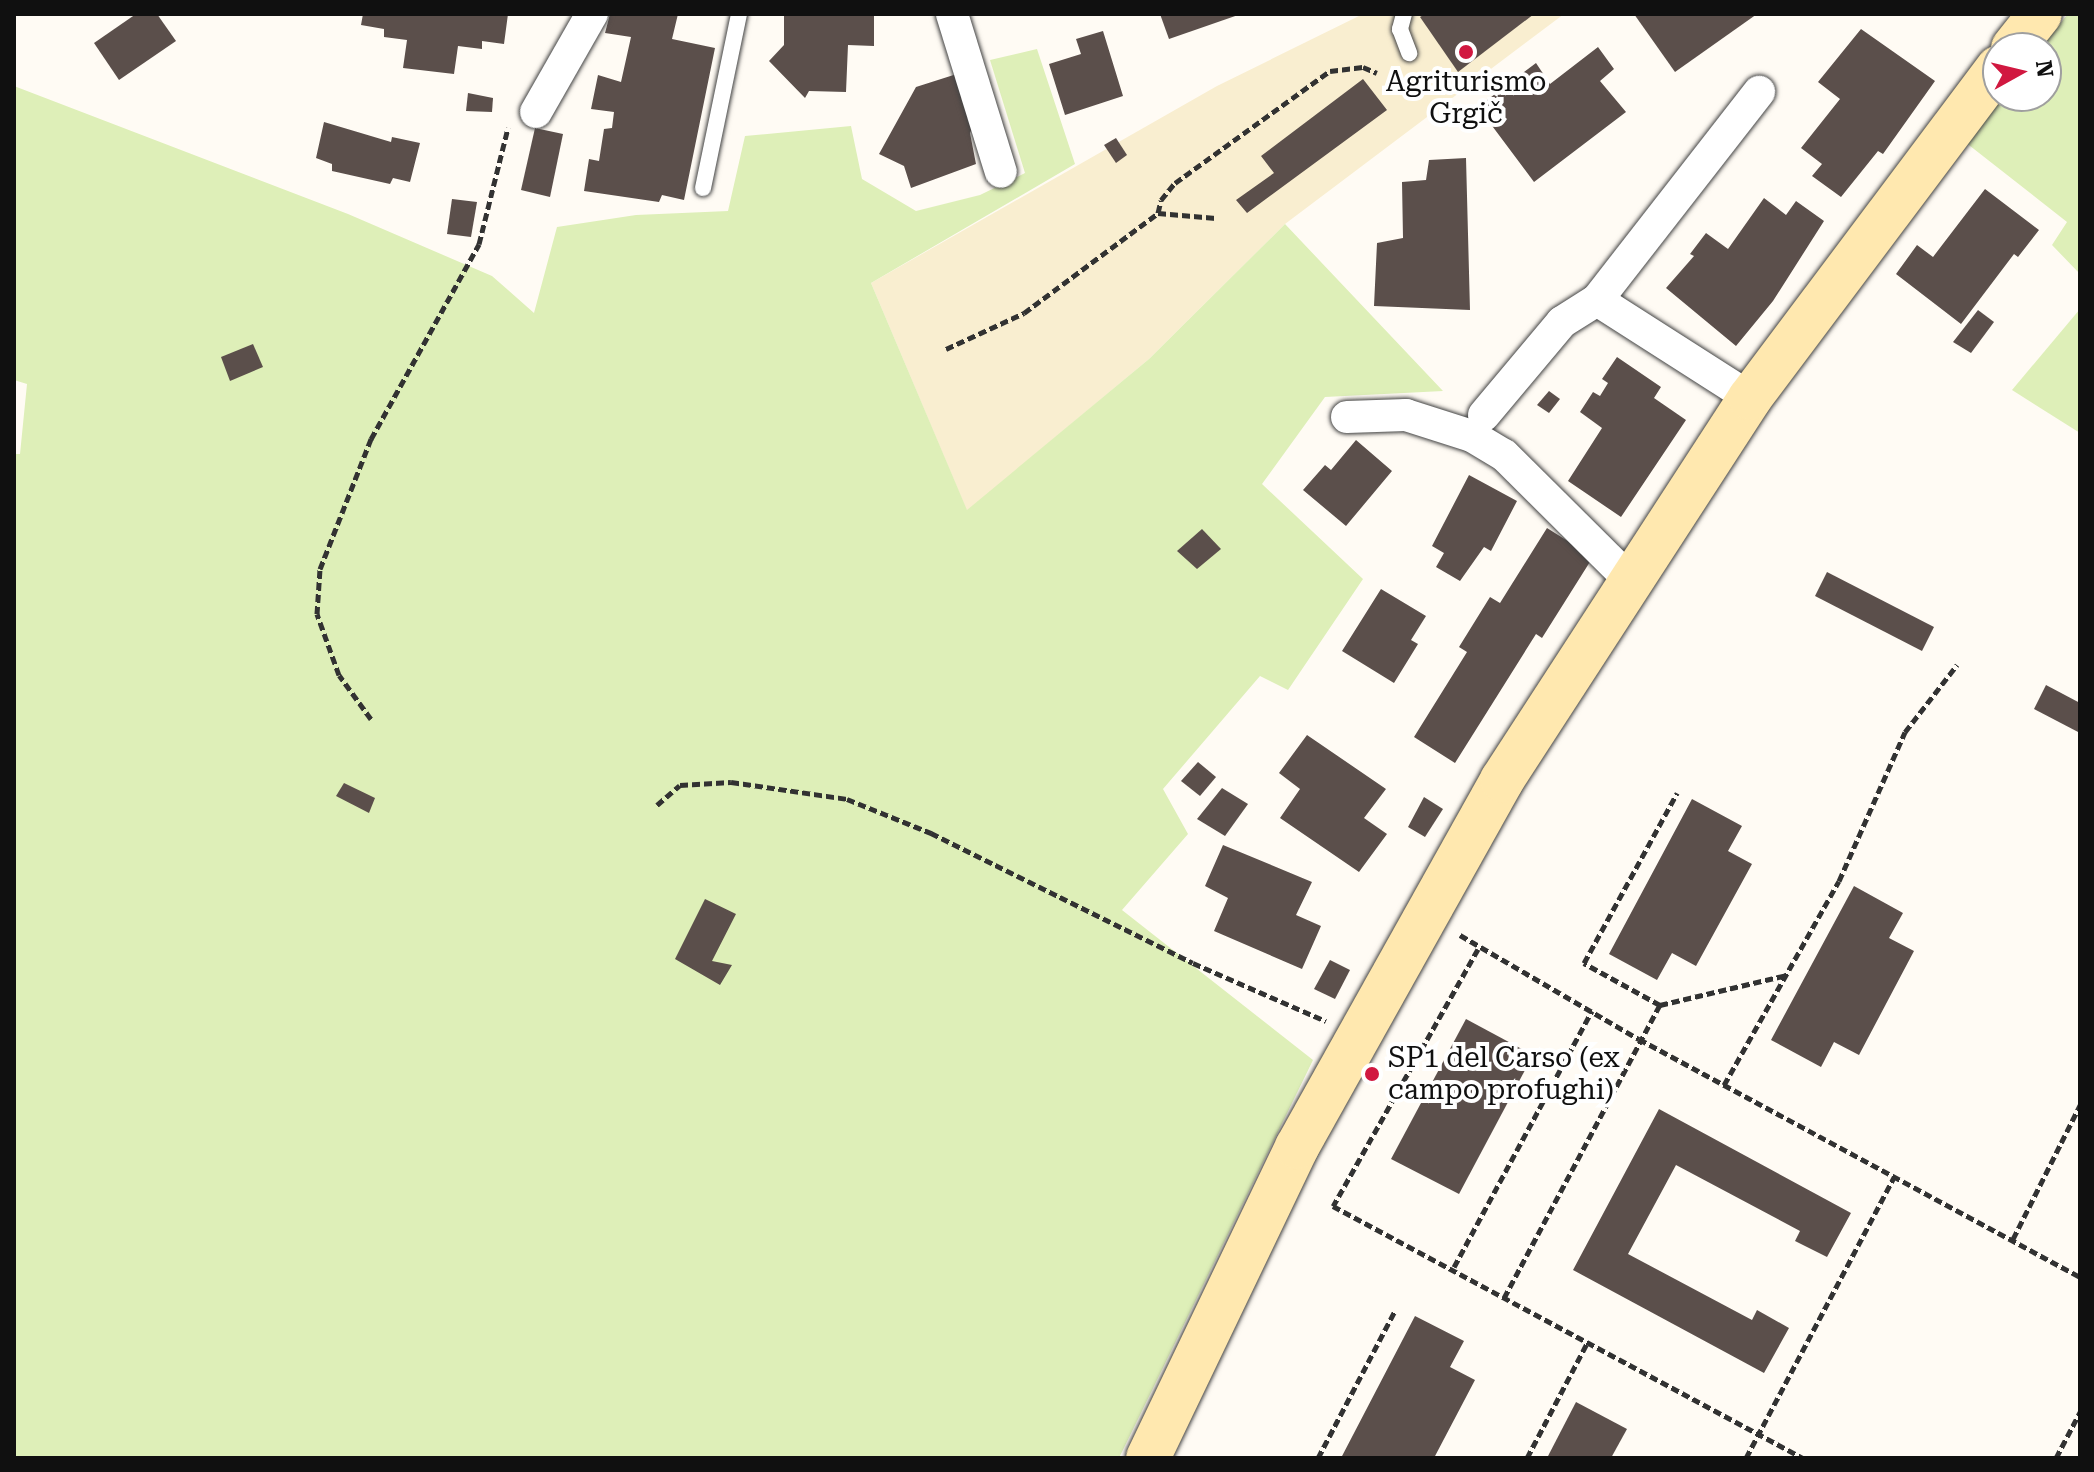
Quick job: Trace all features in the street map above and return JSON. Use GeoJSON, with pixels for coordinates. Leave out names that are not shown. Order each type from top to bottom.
{"type":"FeatureCollection","features":[{"type":"Feature","properties":{"kind":"main road"},"geometry":{"type":"LineString","coordinates":[[2026,32],[2040,14]]}},
{"type":"Feature","properties":{"kind":"main road"},"geometry":{"type":"LineString","coordinates":[[1148,1458],[1226,1288],[1355,1037],[1628,578],[1750,398],[1982,89]]}},
{"type":"Feature","properties":{"kind":"street"},"geometry":{"type":"LineString","coordinates":[[524,115],[592,14]]}},
{"type":"Feature","properties":{"kind":"street"},"geometry":{"type":"LineString","coordinates":[[952,14],[1001,172]]}},
{"type":"Feature","properties":{"kind":"street"},"geometry":{"type":"LineString","coordinates":[[1484,415],[1562,322],[1597,300],[1759,92]]}},
{"type":"Feature","properties":{"kind":"street"},"geometry":{"type":"LineString","coordinates":[[1597,300],[1750,398]]}},
{"type":"Feature","properties":{"kind":"street"},"geometry":{"type":"LineString","coordinates":[[1347,417],[1406,415],[1483,442],[1504,455],[1628,578]]}},
{"type":"Feature","properties":{"kind":"lane"},"geometry":{"type":"LineString","coordinates":[[703,188],[739,14]]}},
{"type":"Feature","properties":{"kind":"lane"},"geometry":{"type":"LineString","coordinates":[[1404,14],[1400,29],[1409,53]]}},
{"type":"Feature","properties":{"kind":"path"},"geometry":{"type":"LineString","coordinates":[[946,349],[1024,313],[1158,213],[1161,200],[1175,183],[1330,71],[1363,67],[1377,73]]}},
{"type":"Feature","properties":{"kind":"path"},"geometry":{"type":"LineString","coordinates":[[371,719],[339,675],[317,614],[320,569],[371,439],[479,244],[487,194],[524,115]]}},
{"type":"Feature","properties":{"kind":"path"},"geometry":{"type":"LineString","coordinates":[[1158,213],[1216,218]]}},
{"type":"Feature","properties":{"kind":"path"},"geometry":{"type":"LineString","coordinates":[[1724,1085],[1839,881],[1905,732],[1957,665]]}},
{"type":"Feature","properties":{"kind":"path"},"geometry":{"type":"LineString","coordinates":[[657,805],[680,785],[731,782],[847,799],[931,833],[1355,1037]]}},
{"type":"Feature","properties":{"kind":"path"},"geometry":{"type":"LineString","coordinates":[[1677,793],[1584,963],[1660,1005],[1787,975]]}},
{"type":"Feature","properties":{"kind":"path"},"geometry":{"type":"LineString","coordinates":[[1425,915],[1478,949],[1639,1039],[2080,1277]]}},
{"type":"Feature","properties":{"kind":"path"},"geometry":{"type":"LineString","coordinates":[[1478,949],[1333,1206],[1454,1267],[1504,1298],[1803,1458]]}},
{"type":"Feature","properties":{"kind":"path"},"geometry":{"type":"LineString","coordinates":[[1504,1298],[1639,1039],[1660,1005]]}},
{"type":"Feature","properties":{"kind":"path"},"geometry":{"type":"LineString","coordinates":[[1454,1267],[1592,1011]]}},
{"type":"Feature","properties":{"kind":"path"},"geometry":{"type":"LineString","coordinates":[[2013,1239],[2080,1105]]}},
{"type":"Feature","properties":{"kind":"path"},"geometry":{"type":"LineString","coordinates":[[1746,1458],[1894,1177]]}},
{"type":"Feature","properties":{"kind":"path"},"geometry":{"type":"LineString","coordinates":[[1318,1458],[1395,1311]]}},
{"type":"Feature","properties":{"kind":"path"},"geometry":{"type":"LineString","coordinates":[[1527,1458],[1587,1343]]}},
{"type":"Feature","properties":{"kind":"path"},"geometry":{"type":"LineString","coordinates":[[2056,1458],[2080,1412]]}},
{"type":"Feature","properties":{"kind":"shaded area"},"geometry":{"type":"Polygon","coordinates":[[[1363,14],[1564,14],[1285,224],[1149,359],[967,511],[871,283],[1217,86],[1363,14]]]}},
{"type":"Feature","properties":{"kind":"green space"},"geometry":{"type":"Polygon","coordinates":[[[2068,14],[2080,14],[2080,274],[2052,245],[2067,222],[1965,142],[1989,112],[2062,112],[2062,32],[2053,32],[2068,14]]]}},
{"type":"Feature","properties":{"kind":"green space"},"geometry":{"type":"Polygon","coordinates":[[[1037,49],[1075,164],[871,283],[967,510],[1149,359],[1285,224],[1443,391],[1325,397],[1262,484],[1363,579],[1288,690],[1260,676],[1163,789],[1188,834],[1122,910],[1313,1060],[1119,1458],[14,1458],[14,454],[20,454],[27,384],[14,380],[14,86],[348,214],[492,276],[534,313],[557,227],[636,215],[728,211],[745,136],[851,126],[862,179],[916,211],[980,195],[1025,173],[990,60],[1037,49]]]}},
{"type":"Feature","properties":{"kind":"green space"},"geometry":{"type":"Polygon","coordinates":[[[2080,309],[2080,433],[2012,390],[2080,309]]]}},
{"type":"Feature","properties":{"kind":"building"},"geometry":{"type":"Polygon","coordinates":[[[136,14],[157,14],[176,41],[119,80],[94,43],[136,14]]]}},
{"type":"Feature","properties":{"kind":"building"},"geometry":{"type":"Polygon","coordinates":[[[363,14],[508,14],[504,44],[482,41],[482,49],[458,46],[454,74],[403,68],[407,40],[384,37],[384,29],[361,25],[363,14]]]}},
{"type":"Feature","properties":{"kind":"building"},"geometry":{"type":"Polygon","coordinates":[[[610,14],[678,14],[672,39],[715,48],[684,200],[662,195],[659,202],[584,191],[589,159],[599,161],[604,129],[612,128],[614,112],[591,109],[598,75],[621,82],[631,37],[605,33],[610,14]]]}},
{"type":"Feature","properties":{"kind":"building"},"geometry":{"type":"Polygon","coordinates":[[[784,14],[874,14],[874,46],[848,45],[846,92],[809,91],[805,98],[769,61],[784,45],[784,14]]]}},
{"type":"Feature","properties":{"kind":"building"},"geometry":{"type":"Polygon","coordinates":[[[1160,14],[1241,14],[1169,39],[1160,14]]]}},
{"type":"Feature","properties":{"kind":"building","name":"Agriturismo Grgič"},"geometry":{"type":"Polygon","coordinates":[[[1425,14],[1534,14],[1458,72],[1420,17],[1425,14]]]}},
{"type":"Feature","properties":{"kind":"building"},"geometry":{"type":"Polygon","coordinates":[[[1634,14],[1757,14],[1675,72],[1634,14]]]}},
{"type":"Feature","properties":{"kind":"building"},"geometry":{"type":"Polygon","coordinates":[[[1861,29],[1935,81],[1883,154],[1878,151],[1841,197],[1812,176],[1822,164],[1801,148],[1840,99],[1818,82],[1861,29]]]}},
{"type":"Feature","properties":{"kind":"building"},"geometry":{"type":"Polygon","coordinates":[[[1103,31],[1123,96],[1065,115],[1049,64],[1081,54],[1076,39],[1103,31]]]}},
{"type":"Feature","properties":{"kind":"building"},"geometry":{"type":"Polygon","coordinates":[[[1598,47],[1614,69],[1600,81],[1626,112],[1534,182],[1478,107],[1536,63],[1550,84],[1598,47]]]}},
{"type":"Feature","properties":{"kind":"building"},"geometry":{"type":"Polygon","coordinates":[[[963,72],[977,117],[970,133],[976,164],[911,188],[904,166],[879,154],[916,87],[963,72]]]}},
{"type":"Feature","properties":{"kind":"building"},"geometry":{"type":"Polygon","coordinates":[[[1363,79],[1387,110],[1247,213],[1236,200],[1274,173],[1261,156],[1363,79]]]}},
{"type":"Feature","properties":{"kind":"building"},"geometry":{"type":"Polygon","coordinates":[[[468,93],[493,98],[492,112],[466,111],[468,93]]]}},
{"type":"Feature","properties":{"kind":"building"},"geometry":{"type":"Polygon","coordinates":[[[324,122],[391,142],[392,137],[420,143],[410,182],[393,178],[390,184],[332,171],[332,164],[316,158],[324,122]]]}},
{"type":"Feature","properties":{"kind":"building"},"geometry":{"type":"Polygon","coordinates":[[[535,128],[563,134],[550,197],[521,190],[535,128]]]}},
{"type":"Feature","properties":{"kind":"building"},"geometry":{"type":"Polygon","coordinates":[[[1116,138],[1127,155],[1116,163],[1104,145],[1116,138]]]}},
{"type":"Feature","properties":{"kind":"building"},"geometry":{"type":"Polygon","coordinates":[[[1466,158],[1470,310],[1374,306],[1377,243],[1403,238],[1402,182],[1426,180],[1429,160],[1466,158]]]}},
{"type":"Feature","properties":{"kind":"building"},"geometry":{"type":"Polygon","coordinates":[[[1985,189],[2039,230],[2018,257],[2014,254],[1961,324],[1896,274],[1917,245],[1933,257],[1985,189]]]}},
{"type":"Feature","properties":{"kind":"building"},"geometry":{"type":"Polygon","coordinates":[[[1764,198],[1786,215],[1796,201],[1824,221],[1773,301],[1736,346],[1666,288],[1694,256],[1690,254],[1706,233],[1728,249],[1764,198]]]}},
{"type":"Feature","properties":{"kind":"building"},"geometry":{"type":"Polygon","coordinates":[[[452,199],[477,202],[471,237],[447,234],[452,199]]]}},
{"type":"Feature","properties":{"kind":"building"},"geometry":{"type":"Polygon","coordinates":[[[1978,310],[1994,322],[1971,353],[1953,342],[1978,310]]]}},
{"type":"Feature","properties":{"kind":"building"},"geometry":{"type":"Polygon","coordinates":[[[253,344],[263,367],[230,381],[221,357],[253,344]]]}},
{"type":"Feature","properties":{"kind":"building"},"geometry":{"type":"Polygon","coordinates":[[[1617,357],[1661,387],[1654,398],[1686,420],[1621,517],[1568,481],[1602,428],[1580,412],[1593,392],[1600,396],[1608,383],[1602,379],[1617,357]]]}},
{"type":"Feature","properties":{"kind":"building"},"geometry":{"type":"Polygon","coordinates":[[[1549,391],[1560,399],[1549,413],[1537,405],[1549,391]]]}},
{"type":"Feature","properties":{"kind":"building"},"geometry":{"type":"Polygon","coordinates":[[[1356,440],[1392,471],[1346,526],[1303,490],[1325,465],[1331,470],[1356,440]]]}},
{"type":"Feature","properties":{"kind":"building"},"geometry":{"type":"Polygon","coordinates":[[[1469,475],[1517,501],[1491,551],[1484,547],[1460,581],[1436,567],[1444,553],[1432,546],[1469,475]]]}},
{"type":"Feature","properties":{"kind":"building"},"geometry":{"type":"Polygon","coordinates":[[[1547,528],[1593,557],[1542,638],[1536,634],[1455,763],[1414,737],[1467,652],[1459,647],[1490,597],[1500,603],[1547,528]]]}},
{"type":"Feature","properties":{"kind":"building"},"geometry":{"type":"Polygon","coordinates":[[[1202,529],[1221,549],[1197,569],[1177,551],[1202,529]]]}},
{"type":"Feature","properties":{"kind":"building"},"geometry":{"type":"Polygon","coordinates":[[[1827,572],[1934,627],[1922,651],[1815,596],[1827,572]]]}},
{"type":"Feature","properties":{"kind":"building"},"geometry":{"type":"Polygon","coordinates":[[[1381,589],[1426,616],[1411,640],[1418,644],[1394,683],[1342,651],[1381,589]]]}},
{"type":"Feature","properties":{"kind":"building"},"geometry":{"type":"Polygon","coordinates":[[[2046,685],[2080,703],[2080,733],[2034,709],[2046,685]]]}},
{"type":"Feature","properties":{"kind":"building"},"geometry":{"type":"Polygon","coordinates":[[[1307,735],[1386,789],[1364,818],[1387,834],[1359,872],[1280,818],[1300,789],[1279,773],[1307,735]]]}},
{"type":"Feature","properties":{"kind":"building"},"geometry":{"type":"Polygon","coordinates":[[[1198,762],[1216,777],[1200,796],[1181,781],[1198,762]]]}},
{"type":"Feature","properties":{"kind":"building"},"geometry":{"type":"Polygon","coordinates":[[[344,783],[375,798],[369,813],[336,796],[344,783]]]}},
{"type":"Feature","properties":{"kind":"building"},"geometry":{"type":"Polygon","coordinates":[[[1222,788],[1248,804],[1225,836],[1197,819],[1222,788]]]}},
{"type":"Feature","properties":{"kind":"building"},"geometry":{"type":"Polygon","coordinates":[[[1424,797],[1443,809],[1425,837],[1408,827],[1424,797]]]}},
{"type":"Feature","properties":{"kind":"building"},"geometry":{"type":"Polygon","coordinates":[[[1692,799],[1742,826],[1728,851],[1752,864],[1696,966],[1672,953],[1657,980],[1609,954],[1692,799]]]}},
{"type":"Feature","properties":{"kind":"building"},"geometry":{"type":"Polygon","coordinates":[[[1223,845],[1312,882],[1296,915],[1321,926],[1302,969],[1214,931],[1228,898],[1205,886],[1223,845]]]}},
{"type":"Feature","properties":{"kind":"building"},"geometry":{"type":"Polygon","coordinates":[[[1854,886],[1903,913],[1889,938],[1914,951],[1859,1055],[1834,1042],[1821,1067],[1771,1040],[1854,886]]]}},
{"type":"Feature","properties":{"kind":"building"},"geometry":{"type":"Polygon","coordinates":[[[705,899],[736,914],[712,961],[732,965],[720,985],[675,959],[705,899]]]}},
{"type":"Feature","properties":{"kind":"building"},"geometry":{"type":"Polygon","coordinates":[[[1330,960],[1350,970],[1335,999],[1314,989],[1330,960]]]}},
{"type":"Feature","properties":{"kind":"building"},"geometry":{"type":"Polygon","coordinates":[[[1466,1019],[1533,1055],[1459,1194],[1391,1159],[1466,1019]]]}},
{"type":"Feature","properties":{"kind":"building"},"geometry":{"type":"Polygon","coordinates":[[[1659,1109],[1851,1213],[1827,1257],[1795,1241],[1800,1231],[1676,1165],[1628,1254],[1752,1320],[1757,1310],[1789,1328],[1764,1373],[1573,1270],[1659,1109]]]}},
{"type":"Feature","properties":{"kind":"building"},"geometry":{"type":"Polygon","coordinates":[[[1415,1316],[1464,1341],[1450,1367],[1475,1380],[1434,1458],[1341,1458],[1415,1316]]]}},
{"type":"Feature","properties":{"kind":"building"},"geometry":{"type":"Polygon","coordinates":[[[1576,1402],[1627,1429],[1611,1458],[1547,1458],[1576,1402]]]}},
{"type":"Feature","properties":{"kind":"place","name":"Agriturismo Grgič"},"geometry":{"type":"Point","coordinates":[1466,52]}},
{"type":"Feature","properties":{"kind":"place","name":"SP1 del Carso (ex campo profughi)"},"geometry":{"type":"Point","coordinates":[1372,1074]}}]}
